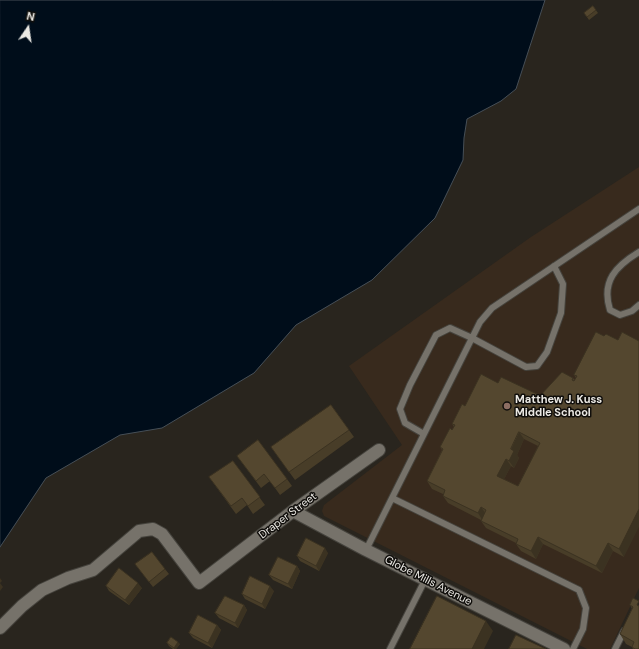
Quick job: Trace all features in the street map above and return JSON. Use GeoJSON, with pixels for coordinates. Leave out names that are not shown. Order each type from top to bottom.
{"type":"FeatureCollection","features":[{"type":"Feature","properties":{"kind":"street","name":"Draper Street"},"geometry":{"type":"LineString","coordinates":[[0,628],[22,606],[42,590],[68,578],[93,570],[139,531],[153,529],[162,534],[199,583],[293,511],[379,450]]}},
{"type":"Feature","properties":{"kind":"street","name":"Globe Mills Avenue"},"geometry":{"type":"LineString","coordinates":[[293,511],[366,550],[564,649]]}},
{"type":"Feature","properties":{"kind":"lane"},"geometry":{"type":"LineString","coordinates":[[366,550],[480,322],[492,308],[638,212]]}},
{"type":"Feature","properties":{"kind":"lane"},"geometry":{"type":"LineString","coordinates":[[639,252],[615,270],[607,286],[607,300],[610,310],[620,315],[632,311],[639,305]]}},
{"type":"Feature","properties":{"kind":"lane"},"geometry":{"type":"LineString","coordinates":[[424,434],[405,423],[400,409],[410,385],[436,335],[450,328],[526,367],[537,366],[547,352],[561,313],[563,284],[554,266]]}},
{"type":"Feature","properties":{"kind":"lane"},"geometry":{"type":"LineString","coordinates":[[392,498],[579,590],[586,608],[583,629],[573,649]]}},
{"type":"Feature","properties":{"kind":"lane"},"geometry":{"type":"LineString","coordinates":[[390,649],[425,580]]}},
{"type":"Feature","properties":{"kind":"lane"},"geometry":{"type":"LineString","coordinates":[[615,649],[629,622]]}},
{"type":"Feature","properties":{"kind":"shaded area","name":"Matthew J. Kuss Middle School"},"geometry":{"type":"Polygon","coordinates":[[[639,167],[639,588],[610,649],[587,649],[324,516],[322,511],[324,505],[402,445],[349,366],[531,237],[639,167]]]}},
{"type":"Feature","properties":{"kind":"water"},"geometry":{"type":"Polygon","coordinates":[[[0,0],[545,0],[516,89],[501,101],[467,119],[463,160],[435,218],[372,280],[296,325],[254,373],[162,428],[120,435],[46,478],[0,547],[0,0]]]}},
{"type":"Feature","properties":{"kind":"building"},"geometry":{"type":"Polygon","coordinates":[[[593,6],[596,10],[587,17],[584,13],[593,6]]]}},
{"type":"Feature","properties":{"kind":"building"},"geometry":{"type":"Polygon","coordinates":[[[596,332],[604,336],[606,334],[618,340],[622,332],[639,341],[639,509],[619,549],[608,543],[596,566],[538,537],[531,551],[516,544],[518,539],[481,521],[486,510],[481,507],[478,513],[443,496],[445,490],[427,481],[443,449],[440,447],[450,428],[452,430],[455,425],[452,424],[462,404],[465,406],[481,374],[498,383],[501,377],[537,394],[534,400],[539,403],[540,399],[538,398],[562,372],[573,378],[572,380],[574,381],[577,376],[574,375],[596,332]],[[519,432],[511,449],[514,451],[509,461],[506,459],[497,476],[518,486],[540,443],[519,432]]]}},
{"type":"Feature","properties":{"kind":"building"},"geometry":{"type":"Polygon","coordinates":[[[331,405],[349,430],[289,472],[271,447],[331,405]]]}},
{"type":"Feature","properties":{"kind":"building"},"geometry":{"type":"Polygon","coordinates":[[[258,440],[287,479],[275,488],[264,474],[256,481],[237,456],[258,440]]]}},
{"type":"Feature","properties":{"kind":"building"},"geometry":{"type":"Polygon","coordinates":[[[233,461],[260,497],[248,506],[242,498],[231,506],[209,477],[233,461]]]}},
{"type":"Feature","properties":{"kind":"building"},"geometry":{"type":"Polygon","coordinates":[[[306,538],[325,548],[316,566],[297,556],[306,538]]]}},
{"type":"Feature","properties":{"kind":"building"},"geometry":{"type":"Polygon","coordinates":[[[152,552],[165,569],[149,582],[135,564],[152,552]]]}},
{"type":"Feature","properties":{"kind":"building"},"geometry":{"type":"Polygon","coordinates":[[[278,557],[297,566],[288,584],[269,575],[278,557]]]}},
{"type":"Feature","properties":{"kind":"building"},"geometry":{"type":"Polygon","coordinates":[[[119,568],[138,583],[125,600],[106,586],[119,568]]]}},
{"type":"Feature","properties":{"kind":"building"},"geometry":{"type":"Polygon","coordinates":[[[250,576],[270,586],[262,604],[242,594],[250,576]]]}},
{"type":"Feature","properties":{"kind":"building"},"geometry":{"type":"Polygon","coordinates":[[[225,596],[244,605],[235,623],[215,613],[225,596]]]}},
{"type":"Feature","properties":{"kind":"building"},"geometry":{"type":"Polygon","coordinates":[[[437,596],[486,621],[472,649],[410,649],[437,596]]]}},
{"type":"Feature","properties":{"kind":"building"},"geometry":{"type":"Polygon","coordinates":[[[633,598],[639,601],[637,605],[639,606],[639,649],[632,647],[634,642],[620,634],[633,607],[630,605],[633,598]]]}},
{"type":"Feature","properties":{"kind":"building"},"geometry":{"type":"Polygon","coordinates":[[[198,615],[217,625],[208,643],[189,633],[198,615]]]}},
{"type":"Feature","properties":{"kind":"building"},"geometry":{"type":"Polygon","coordinates":[[[516,635],[546,649],[509,649],[516,635]]]}},
{"type":"Feature","properties":{"kind":"building"},"geometry":{"type":"Polygon","coordinates":[[[171,637],[178,642],[174,648],[167,643],[171,637]]]}},
{"type":"Feature","properties":{"kind":"place","name":"Matthew J. Kuss Middle School"},"geometry":{"type":"Point","coordinates":[507,406]}}]}
